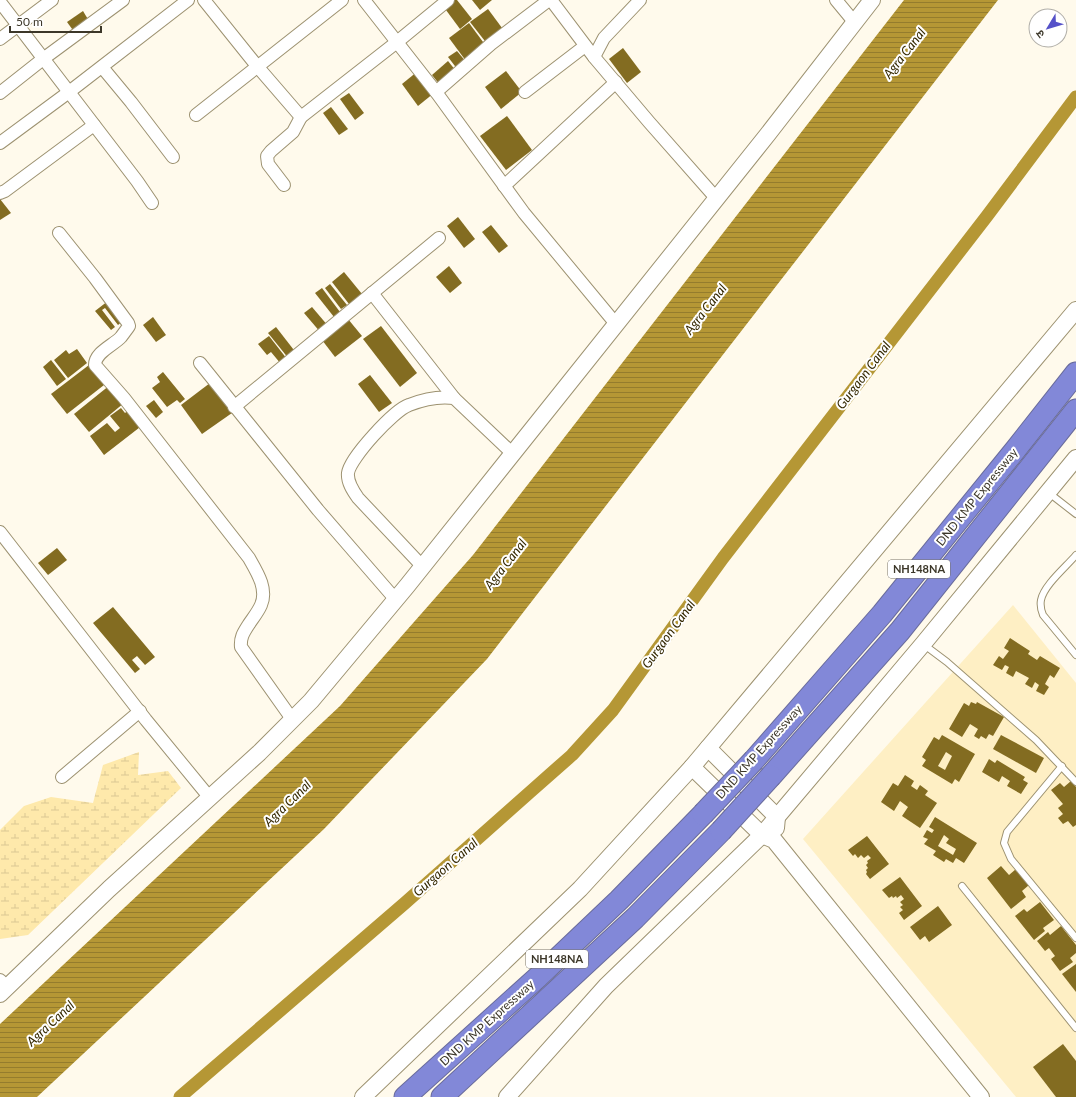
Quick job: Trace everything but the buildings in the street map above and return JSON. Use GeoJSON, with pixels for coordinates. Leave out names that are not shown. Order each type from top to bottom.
{"type":"FeatureCollection","features":[{"type":"Feature","properties":{"kind":"highway","name":"DND KMP Expressway"},"geometry":{"type":"LineString","coordinates":[[405,1097],[538,977],[619,900],[754,760],[882,614],[1076,373]]}},
{"type":"Feature","properties":{"kind":"highway","name":"DND KMP Expressway"},"geometry":{"type":"LineString","coordinates":[[442,1097],[630,923],[721,831],[900,631],[1076,410]]}},
{"type":"Feature","properties":{"kind":"street"},"geometry":{"type":"LineString","coordinates":[[0,39],[52,0]]}},
{"type":"Feature","properties":{"kind":"street"},"geometry":{"type":"LineString","coordinates":[[0,93],[43,58],[123,0]]}},
{"type":"Feature","properties":{"kind":"street"},"geometry":{"type":"LineString","coordinates":[[0,144],[188,0]]}},
{"type":"Feature","properties":{"kind":"street"},"geometry":{"type":"LineString","coordinates":[[204,0],[300,117]]}},
{"type":"Feature","properties":{"kind":"street"},"geometry":{"type":"LineString","coordinates":[[196,114],[342,0]]}},
{"type":"Feature","properties":{"kind":"street"},"geometry":{"type":"LineString","coordinates":[[364,0],[436,92],[504,186],[555,251],[616,324]]}},
{"type":"Feature","properties":{"kind":"street"},"geometry":{"type":"LineString","coordinates":[[284,184],[268,164],[267,156],[270,151],[293,132],[300,117],[397,42],[448,0]]}},
{"type":"Feature","properties":{"kind":"street"},"geometry":{"type":"LineString","coordinates":[[594,56],[604,38],[640,0]]}},
{"type":"Feature","properties":{"kind":"street"},"geometry":{"type":"LineString","coordinates":[[836,0],[855,23]]}},
{"type":"Feature","properties":{"kind":"street"},"geometry":{"type":"LineString","coordinates":[[2,987],[210,798],[311,701],[423,567],[872,0]]}},
{"type":"Feature","properties":{"kind":"street"},"geometry":{"type":"LineString","coordinates":[[436,92],[491,44],[554,1],[585,46],[716,198]]}},
{"type":"Feature","properties":{"kind":"street"},"geometry":{"type":"LineString","coordinates":[[0,2],[137,181],[152,203]]}},
{"type":"Feature","properties":{"kind":"street"},"geometry":{"type":"LineString","coordinates":[[526,92],[585,46]]}},
{"type":"Feature","properties":{"kind":"street"},"geometry":{"type":"LineString","coordinates":[[102,67],[132,102],[173,157]]}},
{"type":"Feature","properties":{"kind":"street"},"geometry":{"type":"LineString","coordinates":[[504,186],[616,82]]}},
{"type":"Feature","properties":{"kind":"street"},"geometry":{"type":"LineString","coordinates":[[0,193],[6,191],[94,125]]}},
{"type":"Feature","properties":{"kind":"street"},"geometry":{"type":"LineString","coordinates":[[59,233],[95,278],[129,326],[121,337],[100,354],[95,361],[95,365],[124,398],[225,527],[249,558],[259,575],[264,596],[261,606],[242,634],[240,640],[241,647],[292,719]]}},
{"type":"Feature","properties":{"kind":"street"},"geometry":{"type":"LineString","coordinates":[[234,407],[439,238]]}},
{"type":"Feature","properties":{"kind":"street"},"geometry":{"type":"LineString","coordinates":[[372,293],[454,398],[513,454]]}},
{"type":"Feature","properties":{"kind":"street"},"geometry":{"type":"LineString","coordinates":[[363,1097],[580,889],[692,768],[1076,310]]}},
{"type":"Feature","properties":{"kind":"street"},"geometry":{"type":"LineString","coordinates":[[200,364],[318,510],[396,600]]}},
{"type":"Feature","properties":{"kind":"street"},"geometry":{"type":"LineString","coordinates":[[423,567],[358,498],[351,486],[348,473],[351,466],[380,428],[407,405],[440,396],[454,398]]}},
{"type":"Feature","properties":{"kind":"street"},"geometry":{"type":"LineString","coordinates":[[507,1097],[606,986],[768,837],[777,817],[923,644],[1076,458]]}},
{"type":"Feature","properties":{"kind":"street"},"geometry":{"type":"LineString","coordinates":[[0,532],[140,712],[210,798]]}},
{"type":"Feature","properties":{"kind":"street"},"geometry":{"type":"LineString","coordinates":[[62,777],[140,712]]}},
{"type":"Feature","properties":{"kind":"street"},"geometry":{"type":"LineString","coordinates":[[708,748],[777,817]]}},
{"type":"Feature","properties":{"kind":"street"},"geometry":{"type":"LineString","coordinates":[[692,768],[768,837],[981,1097]]}},
{"type":"Feature","properties":{"kind":"lane"},"geometry":{"type":"LineString","coordinates":[[1048,491],[1076,514]]}},
{"type":"Feature","properties":{"kind":"lane"},"geometry":{"type":"LineString","coordinates":[[1076,556],[1047,587],[1041,600],[1040,608],[1043,615],[1076,654]]}},
{"type":"Feature","properties":{"kind":"lane"},"geometry":{"type":"LineString","coordinates":[[923,644],[947,662],[1036,740],[1076,782]]}},
{"type":"Feature","properties":{"kind":"lane"},"geometry":{"type":"LineString","coordinates":[[1062,766],[1008,832],[1004,844],[1011,859],[1076,938]]}},
{"type":"Feature","properties":{"kind":"lane"},"geometry":{"type":"LineString","coordinates":[[962,886],[1076,1027]]}},
{"type":"Feature","properties":{"kind":"shaded area"},"geometry":{"type":"Polygon","coordinates":[[[1013,605],[1076,683],[1076,1097],[1016,1097],[803,839],[1013,605]]]}},
{"type":"Feature","properties":{"kind":"green space"},"geometry":{"type":"Polygon","coordinates":[[[139,752],[138,775],[168,771],[181,788],[28,935],[0,939],[0,830],[24,806],[51,797],[93,803],[103,765],[139,752]]]}},
{"type":"Feature","properties":{"kind":"water","name":"Agra Canal"},"geometry":{"type":"Polygon","coordinates":[[[904,0],[998,0],[487,659],[324,829],[37,1097],[0,1097],[0,1024],[340,706],[473,555],[904,0]]]}},
{"type":"Feature","properties":{"kind":"waterway","name":"Gurgaon Canal"},"geometry":{"type":"LineString","coordinates":[[180,1097],[405,903],[572,755],[613,710],[723,558],[987,216],[1076,97]]}}]}
